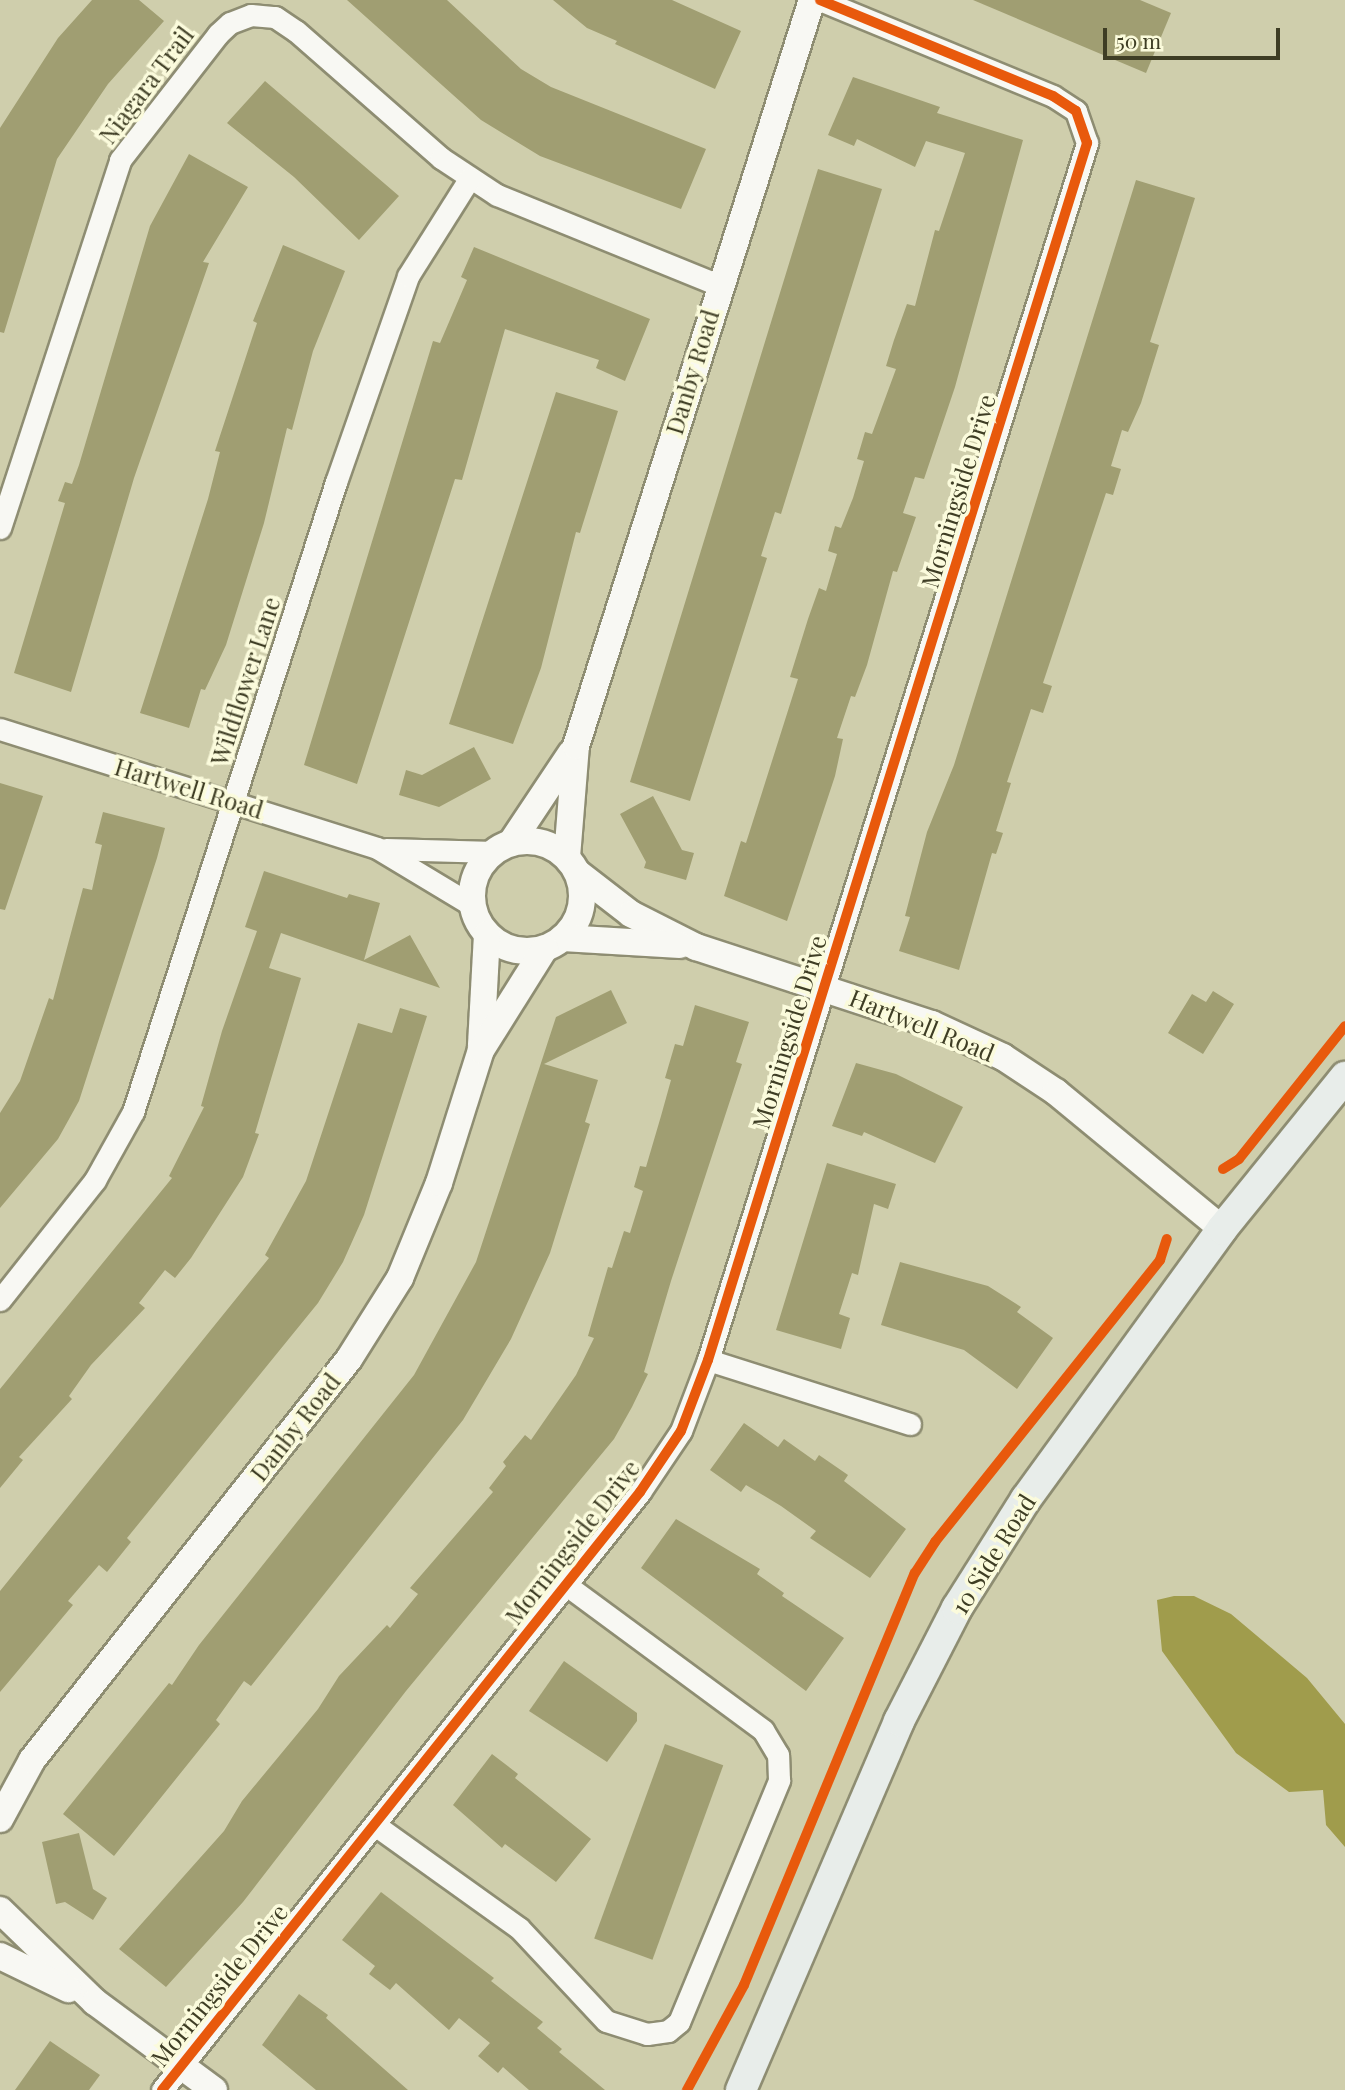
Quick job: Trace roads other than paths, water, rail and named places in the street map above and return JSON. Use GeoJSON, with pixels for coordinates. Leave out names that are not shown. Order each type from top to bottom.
{"type":"FeatureCollection","features":[{"type":"Feature","properties":{"kind":"main road","name":"10 Side Road"},"geometry":{"type":"LineString","coordinates":[[741,2090],[899,1721],[957,1608],[1026,1499],[1222,1229],[1345,1077]]}},
{"type":"Feature","properties":{"kind":"street","name":"Danby Road"},"geometry":{"type":"LineString","coordinates":[[572,865],[576,746],[719,285],[811,0]]}},
{"type":"Feature","properties":{"kind":"street","name":"Morningside Drive"},"geometry":{"type":"LineString","coordinates":[[162,2090],[566,1585],[672,1446],[708,1360],[1087,143],[1076,111],[1053,96],[820,0]]}},
{"type":"Feature","properties":{"kind":"street","name":"Niagara Trail"},"geometry":{"type":"LineString","coordinates":[[0,528],[120,160],[230,23],[251,15],[275,17],[468,179],[496,195],[719,285]]}},
{"type":"Feature","properties":{"kind":"street","name":"Wildflower Lane"},"geometry":{"type":"LineString","coordinates":[[0,1300],[95,1180],[120,1141],[145,1082],[233,802],[408,276],[468,179]]}},
{"type":"Feature","properties":{"kind":"street"},"geometry":{"type":"LineString","coordinates":[[0,455],[21,462]]}},
{"type":"Feature","properties":{"kind":"street","name":"Hartwell Road"},"geometry":{"type":"LineString","coordinates":[[0,729],[377,848],[473,906]]}},
{"type":"Feature","properties":{"kind":"street","name":"Danby Road"},"geometry":{"type":"LineString","coordinates":[[503,848],[576,746]]}},
{"type":"Feature","properties":{"kind":"street"},"geometry":{"type":"LineString","coordinates":[[541,842],[572,865],[583,893],[580,913],[554,943],[514,949],[487,934],[473,906],[476,875],[503,848],[541,842]]}},
{"type":"Feature","properties":{"kind":"street","name":"Hartwell Road"},"geometry":{"type":"LineString","coordinates":[[377,848],[503,848]]}},
{"type":"Feature","properties":{"kind":"street","name":"Hartwell Road"},"geometry":{"type":"LineString","coordinates":[[572,865],[631,914],[696,947],[932,1024],[1003,1057],[1056,1092],[1222,1229]]}},
{"type":"Feature","properties":{"kind":"street","name":"Danby Road"},"geometry":{"type":"LineString","coordinates":[[0,1819],[32,1760],[349,1359],[400,1278],[439,1183],[481,1050],[487,934]]}},
{"type":"Feature","properties":{"kind":"street","name":"Hartwell Road"},"geometry":{"type":"LineString","coordinates":[[554,943],[624,939],[696,947]]}},
{"type":"Feature","properties":{"kind":"street","name":"Danby Road"},"geometry":{"type":"LineString","coordinates":[[481,1050],[554,943]]}},
{"type":"Feature","properties":{"kind":"street"},"geometry":{"type":"LineString","coordinates":[[708,1360],[910,1424]]}},
{"type":"Feature","properties":{"kind":"street"},"geometry":{"type":"LineString","coordinates":[[375,1825],[519,1928],[606,2021],[647,2034],[668,2031],[687,2008],[779,1780],[778,1755],[763,1730],[566,1585]]}},
{"type":"Feature","properties":{"kind":"street","name":"Danby Road"},"geometry":{"type":"LineString","coordinates":[[0,1784],[32,1760]]}},
{"type":"Feature","properties":{"kind":"street"},"geometry":{"type":"LineString","coordinates":[[0,1910],[95,2002],[214,2090]]}},
{"type":"Feature","properties":{"kind":"street"},"geometry":{"type":"LineString","coordinates":[[0,1955],[95,2002]]}}]}
